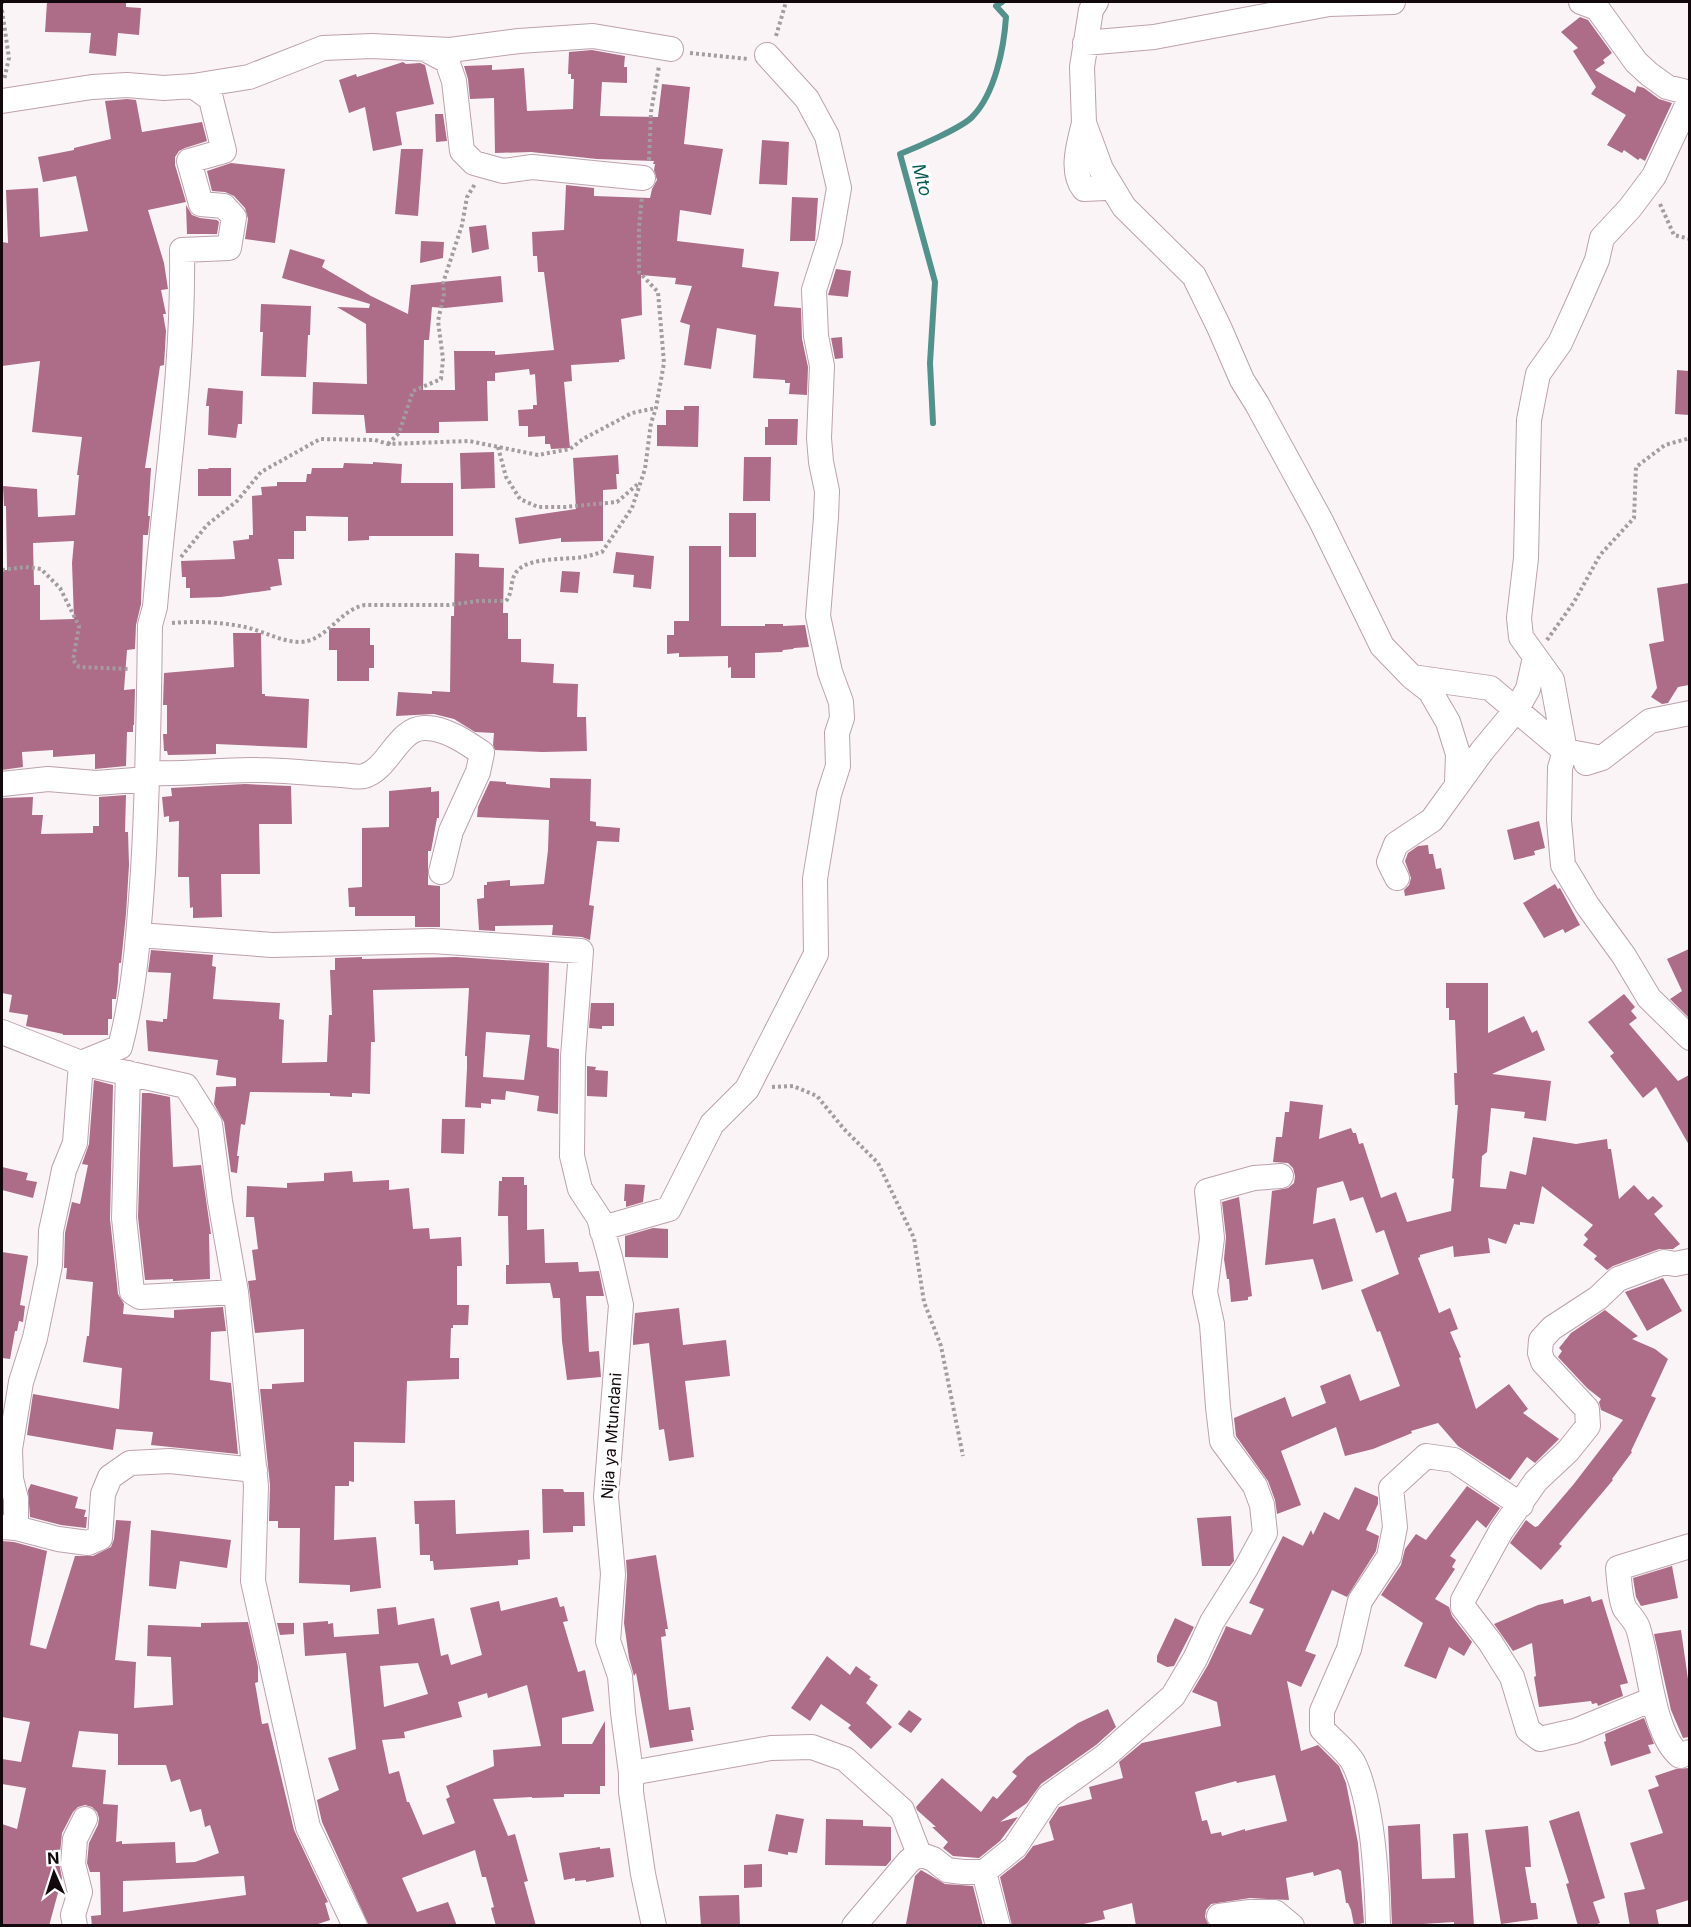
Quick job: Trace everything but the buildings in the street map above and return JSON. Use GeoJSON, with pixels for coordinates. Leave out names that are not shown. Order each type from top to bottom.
{"type":"FeatureCollection","features":[{"type":"Feature","properties":{"kind":"street"},"geometry":{"type":"LineString","coordinates":[[1096,2],[1091,10],[1082,67],[1083,123],[1077,153],[1077,181],[1084,189],[1111,186],[1124,207],[1194,276],[1242,380],[1322,521],[1382,646],[1412,677],[1430,691],[1448,722],[1458,754],[1456,783]]}},
{"type":"Feature","properties":{"kind":"street"},"geometry":{"type":"LineString","coordinates":[[1085,43],[1154,37],[1329,4],[1393,2]]}},
{"type":"Feature","properties":{"kind":"street"},"geometry":{"type":"LineString","coordinates":[[1581,2],[1597,8],[1636,62],[1649,74],[1667,87],[1689,93]]}},
{"type":"Feature","properties":{"kind":"street"},"geometry":{"type":"LineString","coordinates":[[2,101],[92,87],[128,85],[164,88],[249,77],[324,48],[372,46],[450,50],[519,41],[593,36],[665,48]]}},
{"type":"Feature","properties":{"kind":"street"},"geometry":{"type":"LineString","coordinates":[[425,49],[447,61],[454,81],[462,151],[474,163],[503,171],[532,167],[643,178]]}},
{"type":"Feature","properties":{"kind":"street"},"geometry":{"type":"LineString","coordinates":[[602,1231],[606,1227],[669,1209],[712,1124],[747,1089],[816,954],[815,879],[829,794],[838,766],[837,733],[842,718],[842,702],[830,672],[818,616],[827,491],[819,438],[822,366],[816,336],[814,290],[830,240],[839,188],[826,136],[807,99],[767,55]]}},
{"type":"Feature","properties":{"kind":"street"},"geometry":{"type":"LineString","coordinates":[[81,1063],[120,1047],[139,934],[148,776],[150,625],[155,607],[180,369],[182,250],[229,248],[234,217],[224,206],[201,204],[189,161],[224,151],[211,99],[193,86]]}},
{"type":"Feature","properties":{"kind":"street"},"geometry":{"type":"LineString","coordinates":[[1689,99],[1654,176],[1630,208],[1602,238],[1597,260],[1560,343],[1538,374],[1529,420],[1527,538],[1519,618],[1521,638],[1552,680],[1563,759],[1559,820],[1563,865],[1587,905],[1624,956],[1649,998],[1689,1038]]}},
{"type":"Feature","properties":{"kind":"street"},"geometry":{"type":"LineString","coordinates":[[1397,878],[1389,862],[1396,844],[1432,819],[1456,783],[1516,710],[1528,689],[1535,657]]}},
{"type":"Feature","properties":{"kind":"street"},"geometry":{"type":"LineString","coordinates":[[1412,677],[1490,688],[1516,710],[1563,759],[1602,758],[1650,721],[1689,713]]}},
{"type":"Feature","properties":{"kind":"street"},"geometry":{"type":"LineString","coordinates":[[2,784],[48,779],[96,783],[222,770],[364,776],[380,766],[405,737],[417,729],[441,730],[482,753],[478,772],[451,831],[441,872]]}},
{"type":"Feature","properties":{"kind":"street","name":"Njia ya Mtundani"},"geometry":{"type":"LineString","coordinates":[[139,934],[272,945],[432,942],[581,951],[573,1057],[572,1156],[580,1189],[599,1218],[621,1305],[606,1497],[613,1574],[608,1641],[620,1676],[631,1792],[643,1874],[654,1926]]}},
{"type":"Feature","properties":{"kind":"street"},"geometry":{"type":"LineString","coordinates":[[2,1032],[81,1063],[186,1086],[210,1124],[220,1201],[236,1292],[255,1470],[254,1581],[308,1827],[355,1926]]}},
{"type":"Feature","properties":{"kind":"street"},"geometry":{"type":"LineString","coordinates":[[81,1063],[75,1143],[64,1170],[57,1199],[51,1231],[50,1265],[35,1338],[21,1382],[10,1449],[11,1479],[16,1499],[9,1528],[88,1543],[100,1538],[103,1494],[110,1477],[130,1463],[170,1461],[255,1470]]}},
{"type":"Feature","properties":{"kind":"street"},"geometry":{"type":"LineString","coordinates":[[128,1073],[124,1218],[132,1292],[140,1297],[236,1292]]}},
{"type":"Feature","properties":{"kind":"street"},"geometry":{"type":"LineString","coordinates":[[631,1773],[771,1748],[812,1747],[845,1759],[902,1810],[919,1854],[933,1859],[947,1870],[984,1872],[1016,1847],[1049,1796],[1105,1756],[1173,1696],[1195,1659],[1212,1622],[1246,1569],[1265,1533],[1262,1505],[1255,1486],[1222,1441],[1212,1324],[1205,1292],[1212,1238],[1207,1191],[1254,1178],[1281,1176]]}},
{"type":"Feature","properties":{"kind":"street"},"geometry":{"type":"LineString","coordinates":[[1653,1699],[1575,1731],[1540,1739],[1528,1730],[1512,1677],[1490,1642],[1463,1607],[1463,1600],[1502,1531],[1536,1481],[1568,1451],[1588,1426],[1587,1409],[1543,1362],[1540,1353],[1541,1340],[1552,1328],[1598,1298],[1618,1279],[1664,1262],[1675,1264],[1689,1261]]}},
{"type":"Feature","properties":{"kind":"street"},"geometry":{"type":"LineString","coordinates":[[1378,1926],[1367,1803],[1352,1761],[1322,1728],[1322,1711],[1349,1649],[1360,1601],[1389,1557],[1395,1527],[1391,1488],[1426,1456],[1454,1460],[1521,1505]]}},
{"type":"Feature","properties":{"kind":"street"},"geometry":{"type":"LineString","coordinates":[[1689,1546],[1618,1568],[1625,1608],[1634,1618],[1638,1630],[1653,1699],[1670,1748],[1680,1756],[1689,1752]]}},
{"type":"Feature","properties":{"kind":"street"},"geometry":{"type":"LineString","coordinates":[[75,1926],[73,1915],[80,1892],[73,1864],[75,1839],[85,1819]]}},
{"type":"Feature","properties":{"kind":"street"},"geometry":{"type":"LineString","coordinates":[[854,1926],[909,1861],[919,1854]]}},
{"type":"Feature","properties":{"kind":"street"},"geometry":{"type":"LineString","coordinates":[[984,1872],[998,1926]]}},
{"type":"Feature","properties":{"kind":"street"},"geometry":{"type":"LineString","coordinates":[[1219,1916],[1275,1911],[1292,1926]]}},
{"type":"Feature","properties":{"kind":"path"},"geometry":{"type":"LineString","coordinates":[[150,625],[188,621],[246,627],[298,642],[314,639],[356,607],[364,605],[449,605],[478,601],[506,601],[511,595],[512,577],[519,569],[533,562],[583,557],[602,552],[632,508],[648,451],[651,423],[664,363],[658,292],[639,272],[639,228],[643,178],[649,160],[651,112],[665,48],[703,55],[762,60],[774,51],[777,28],[786,2]]}},
{"type":"Feature","properties":{"kind":"path"},"geometry":{"type":"LineString","coordinates":[[2,10],[9,58],[2,89]]}},
{"type":"Feature","properties":{"kind":"path"},"geometry":{"type":"LineString","coordinates":[[388,444],[399,433],[413,391],[441,379],[443,359],[438,321],[444,294],[443,283],[462,225],[467,197],[474,184],[503,171]]}},
{"type":"Feature","properties":{"kind":"path"},"geometry":{"type":"LineString","coordinates":[[1644,189],[1663,208],[1674,235],[1689,239]]}},
{"type":"Feature","properties":{"kind":"path"},"geometry":{"type":"LineString","coordinates":[[179,560],[207,525],[237,501],[261,472],[320,439],[375,440],[388,444],[469,441],[538,455],[570,449],[583,439],[632,413],[656,408]]}},
{"type":"Feature","properties":{"kind":"path"},"geometry":{"type":"LineString","coordinates":[[1535,657],[1574,602],[1600,555],[1634,518],[1636,467],[1665,445],[1689,438]]}},
{"type":"Feature","properties":{"kind":"path"},"geometry":{"type":"LineString","coordinates":[[498,447],[506,477],[515,491],[520,498],[538,507],[617,502],[640,483]]}},
{"type":"Feature","properties":{"kind":"path"},"geometry":{"type":"LineString","coordinates":[[2,570],[25,567],[41,569],[60,588],[79,626],[73,660],[79,667],[150,670]]}},
{"type":"Feature","properties":{"kind":"path"},"geometry":{"type":"LineString","coordinates":[[747,1089],[793,1086],[817,1095],[844,1129],[878,1163],[914,1238],[924,1302],[941,1346],[963,1456]]}},
{"type":"Feature","properties":{"kind":"waterway","name":"Mto"},"geometry":{"type":"LineString","coordinates":[[933,423],[930,363],[935,282],[900,154],[960,126],[968,121],[981,106],[993,83],[1003,42],[1006,17],[996,6],[1002,2]]}}]}
